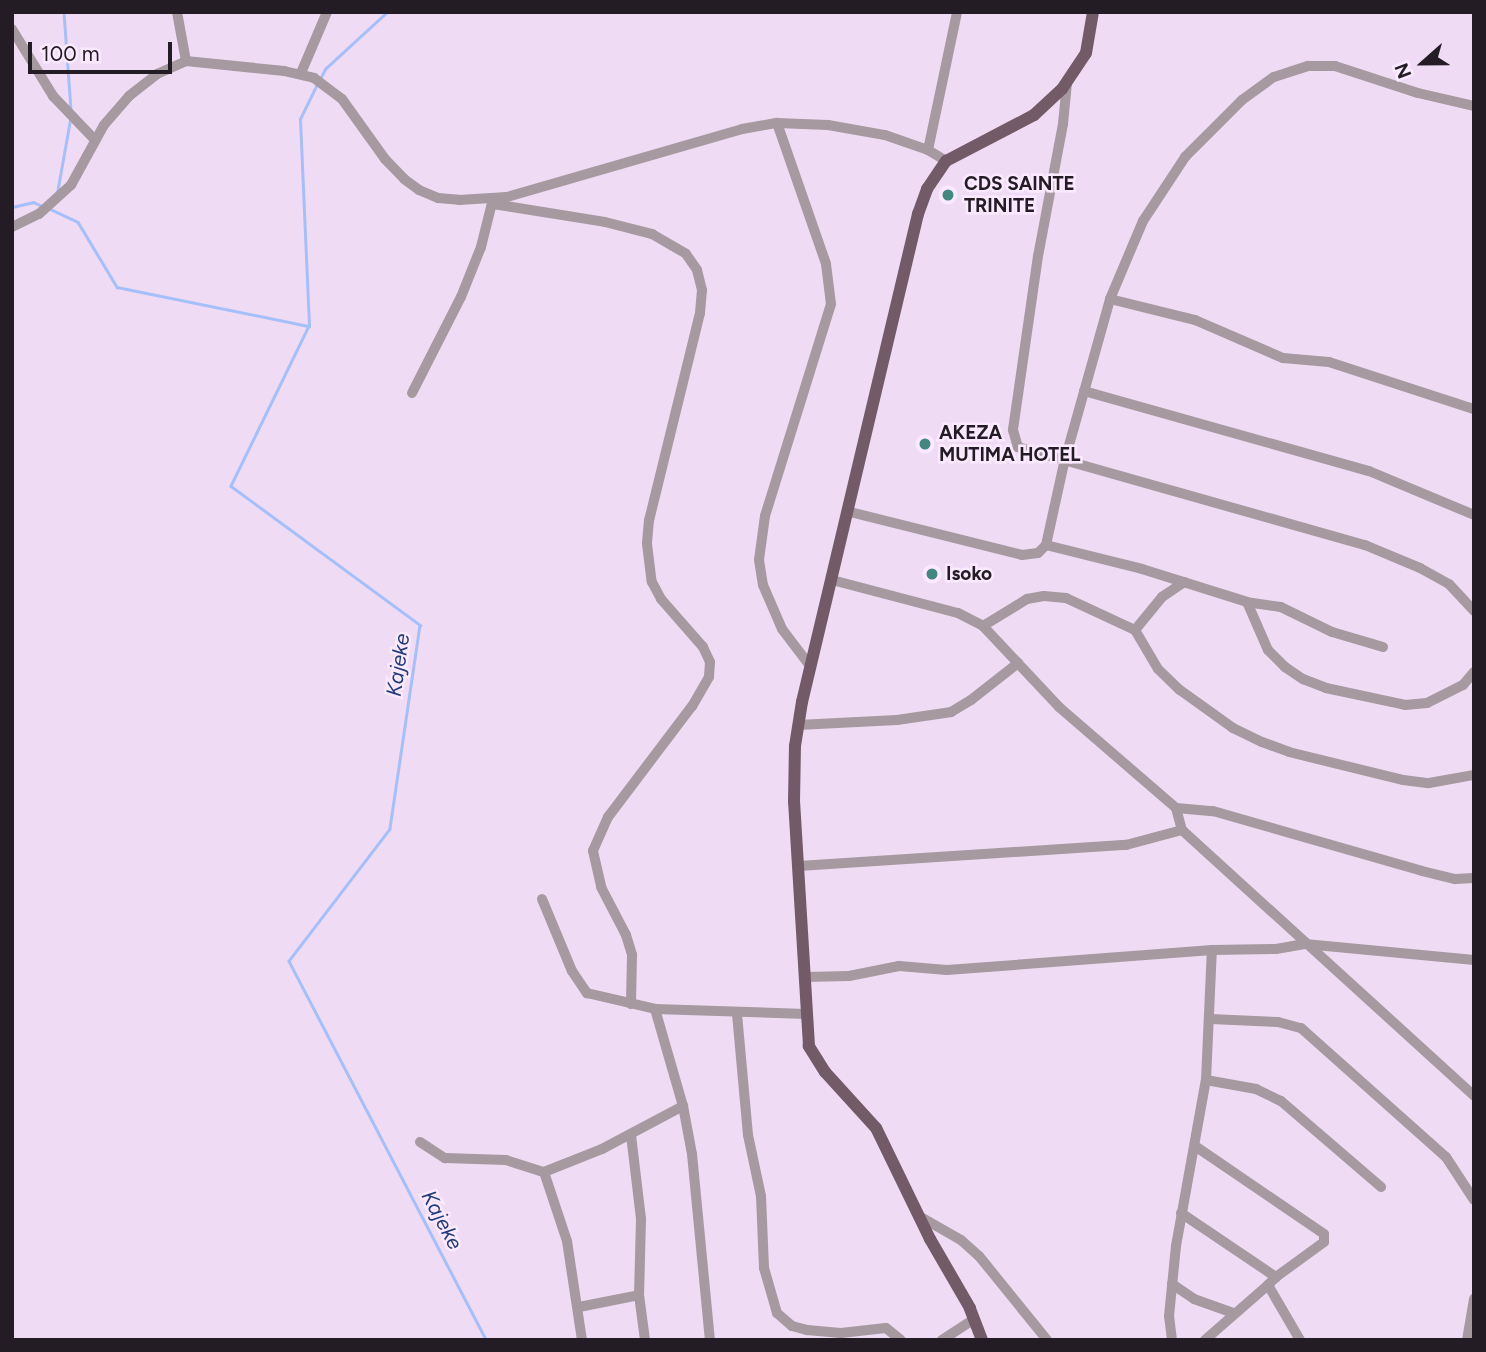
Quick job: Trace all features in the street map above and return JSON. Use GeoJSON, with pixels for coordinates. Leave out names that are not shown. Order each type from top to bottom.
{"type":"FeatureCollection","features":[{"type":"Feature","properties":{"kind":"main road"},"geometry":{"type":"LineString","coordinates":[[982,1340],[974,1319],[876,1128],[816,1059],[810,1046],[794,792],[797,725],[850,512],[918,214],[927,189],[946,161],[1034,115],[1067,82],[1086,53],[1093,12]]}},
{"type":"Feature","properties":{"kind":"street"},"geometry":{"type":"LineString","coordinates":[[177,12],[186,61]]}},
{"type":"Feature","properties":{"kind":"street"},"geometry":{"type":"LineString","coordinates":[[301,73],[327,12]]}},
{"type":"Feature","properties":{"kind":"street"},"geometry":{"type":"LineString","coordinates":[[928,150],[957,12]]}},
{"type":"Feature","properties":{"kind":"street"},"geometry":{"type":"LineString","coordinates":[[12,29],[46,87],[95,140]]}},
{"type":"Feature","properties":{"kind":"street"},"geometry":{"type":"LineString","coordinates":[[12,227],[54,203],[71,185],[95,140],[116,110],[142,83],[186,61],[301,73],[329,87],[342,99],[385,159],[419,190],[438,198],[493,201],[605,222],[652,234],[686,254],[697,270],[702,290],[700,313],[649,520],[647,544],[652,582],[661,599],[703,647],[710,662],[709,677],[692,706],[608,817],[593,850],[601,887],[632,955],[631,1004]]}},
{"type":"Feature","properties":{"kind":"street"},"geometry":{"type":"LineString","coordinates":[[850,512],[1022,555],[1038,553],[1046,545],[1064,463],[1110,299],[1143,221],[1185,157],[1242,100],[1274,77],[1308,66],[1335,66],[1418,93],[1474,106]]}},
{"type":"Feature","properties":{"kind":"street"},"geometry":{"type":"LineString","coordinates":[[1067,82],[1063,124],[1038,256],[1013,430],[1018,447],[1064,463],[1375,549],[1449,584],[1474,611]]}},
{"type":"Feature","properties":{"kind":"street"},"geometry":{"type":"LineString","coordinates":[[493,201],[742,129],[777,123],[858,129],[928,150],[946,161]]}},
{"type":"Feature","properties":{"kind":"street"},"geometry":{"type":"LineString","coordinates":[[777,123],[826,264],[831,304],[765,516],[759,560],[763,585],[782,629],[811,667]]}},
{"type":"Feature","properties":{"kind":"street"},"geometry":{"type":"LineString","coordinates":[[412,393],[461,297],[481,247],[493,201]]}},
{"type":"Feature","properties":{"kind":"street"},"geometry":{"type":"LineString","coordinates":[[1110,299],[1195,320],[1283,358],[1329,362],[1474,409]]}},
{"type":"Feature","properties":{"kind":"street"},"geometry":{"type":"LineString","coordinates":[[1084,391],[1369,471],[1474,515]]}},
{"type":"Feature","properties":{"kind":"street"},"geometry":{"type":"LineString","coordinates":[[1046,545],[1247,602],[1281,607],[1332,632],[1383,647]]}},
{"type":"Feature","properties":{"kind":"street"},"geometry":{"type":"LineString","coordinates":[[832,580],[958,613],[983,626],[1087,733],[1176,808],[1182,830],[1474,1096]]}},
{"type":"Feature","properties":{"kind":"street"},"geometry":{"type":"LineString","coordinates":[[1135,629],[1162,597],[1184,582]]}},
{"type":"Feature","properties":{"kind":"street"},"geometry":{"type":"LineString","coordinates":[[983,626],[1018,604],[1044,596],[1066,598],[1135,629],[1158,669],[1180,691],[1233,728],[1262,742],[1289,752],[1403,780],[1429,783],[1474,775]]}},
{"type":"Feature","properties":{"kind":"street"},"geometry":{"type":"LineString","coordinates":[[1247,602],[1268,650],[1285,667],[1303,679],[1326,688],[1405,705],[1427,703],[1463,685],[1474,672]]}},
{"type":"Feature","properties":{"kind":"street"},"geometry":{"type":"LineString","coordinates":[[797,725],[928,718],[951,712],[971,700],[1018,663]]}},
{"type":"Feature","properties":{"kind":"street"},"geometry":{"type":"LineString","coordinates":[[1176,808],[1213,811],[1422,872],[1455,879],[1474,878]]}},
{"type":"Feature","properties":{"kind":"street"},"geometry":{"type":"LineString","coordinates":[[799,866],[1126,845],[1182,830]]}},
{"type":"Feature","properties":{"kind":"street"},"geometry":{"type":"LineString","coordinates":[[542,899],[579,985],[587,993],[655,1009],[737,1014],[806,1014]]}},
{"type":"Feature","properties":{"kind":"street"},"geometry":{"type":"LineString","coordinates":[[805,977],[849,976],[899,966],[947,970],[1212,950],[1276,949],[1305,944],[1474,960]]}},
{"type":"Feature","properties":{"kind":"street"},"geometry":{"type":"LineString","coordinates":[[1172,1340],[1169,1316],[1181,1213],[1206,1080],[1211,1019],[1212,950]]}},
{"type":"Feature","properties":{"kind":"street"},"geometry":{"type":"LineString","coordinates":[[655,1009],[683,1106],[692,1154],[710,1340]]}},
{"type":"Feature","properties":{"kind":"street"},"geometry":{"type":"LineString","coordinates":[[737,1014],[748,1135],[761,1196],[764,1268],[777,1313],[792,1325],[807,1330],[841,1334],[886,1328],[901,1340]]}},
{"type":"Feature","properties":{"kind":"street"},"geometry":{"type":"LineString","coordinates":[[1211,1019],[1278,1023],[1301,1028],[1446,1157],[1474,1200]]}},
{"type":"Feature","properties":{"kind":"street"},"geometry":{"type":"LineString","coordinates":[[1206,1080],[1256,1089],[1281,1101],[1381,1187]]}},
{"type":"Feature","properties":{"kind":"street"},"geometry":{"type":"LineString","coordinates":[[420,1142],[445,1158],[506,1160],[544,1172],[631,1135],[683,1106]]}},
{"type":"Feature","properties":{"kind":"street"},"geometry":{"type":"LineString","coordinates":[[631,1135],[641,1219],[639,1296],[645,1340]]}},
{"type":"Feature","properties":{"kind":"street"},"geometry":{"type":"LineString","coordinates":[[1195,1146],[1324,1234],[1324,1242],[1233,1313],[1205,1340]]}},
{"type":"Feature","properties":{"kind":"street"},"geometry":{"type":"LineString","coordinates":[[544,1172],[567,1241],[582,1340]]}},
{"type":"Feature","properties":{"kind":"street"},"geometry":{"type":"LineString","coordinates":[[1181,1213],[1272,1281],[1300,1340]]}},
{"type":"Feature","properties":{"kind":"street"},"geometry":{"type":"LineString","coordinates":[[919,1216],[961,1240],[979,1256],[1048,1340]]}},
{"type":"Feature","properties":{"kind":"street"},"geometry":{"type":"LineString","coordinates":[[1172,1284],[1194,1299],[1233,1313]]}},
{"type":"Feature","properties":{"kind":"street"},"geometry":{"type":"LineString","coordinates":[[579,1307],[639,1296]]}},
{"type":"Feature","properties":{"kind":"street"},"geometry":{"type":"LineString","coordinates":[[1467,1340],[1474,1299]]}},
{"type":"Feature","properties":{"kind":"street"},"geometry":{"type":"LineString","coordinates":[[942,1340],[974,1319]]}},
{"type":"Feature","properties":{"kind":"waterway"},"geometry":{"type":"LineString","coordinates":[[64,12],[71,110]]}},
{"type":"Feature","properties":{"kind":"waterway"},"geometry":{"type":"LineString","coordinates":[[320,79],[325,69],[387,12]]}},
{"type":"Feature","properties":{"kind":"waterway"},"geometry":{"type":"LineString","coordinates":[[309,326],[300,119],[317,84]]}},
{"type":"Feature","properties":{"kind":"waterway"},"geometry":{"type":"LineString","coordinates":[[57,193],[70,120]]}},
{"type":"Feature","properties":{"kind":"waterway","name":"Kajeke"},"geometry":{"type":"LineString","coordinates":[[12,207],[33,202],[42,206]]}},
{"type":"Feature","properties":{"kind":"waterway","name":"Kajeke"},"geometry":{"type":"LineString","coordinates":[[48,208],[78,222],[117,287],[309,326],[231,486],[420,625],[390,829],[289,961],[486,1340]]}},
{"type":"Feature","properties":{"kind":"place","name":"CDS SAINTE TRINITE"},"geometry":{"type":"Point","coordinates":[948,195]}},
{"type":"Feature","properties":{"kind":"place","name":"AKEZA MUTIMA HOTEL"},"geometry":{"type":"Point","coordinates":[925,444]}},
{"type":"Feature","properties":{"kind":"place","name":"Isoko"},"geometry":{"type":"Point","coordinates":[932,574]}}]}
